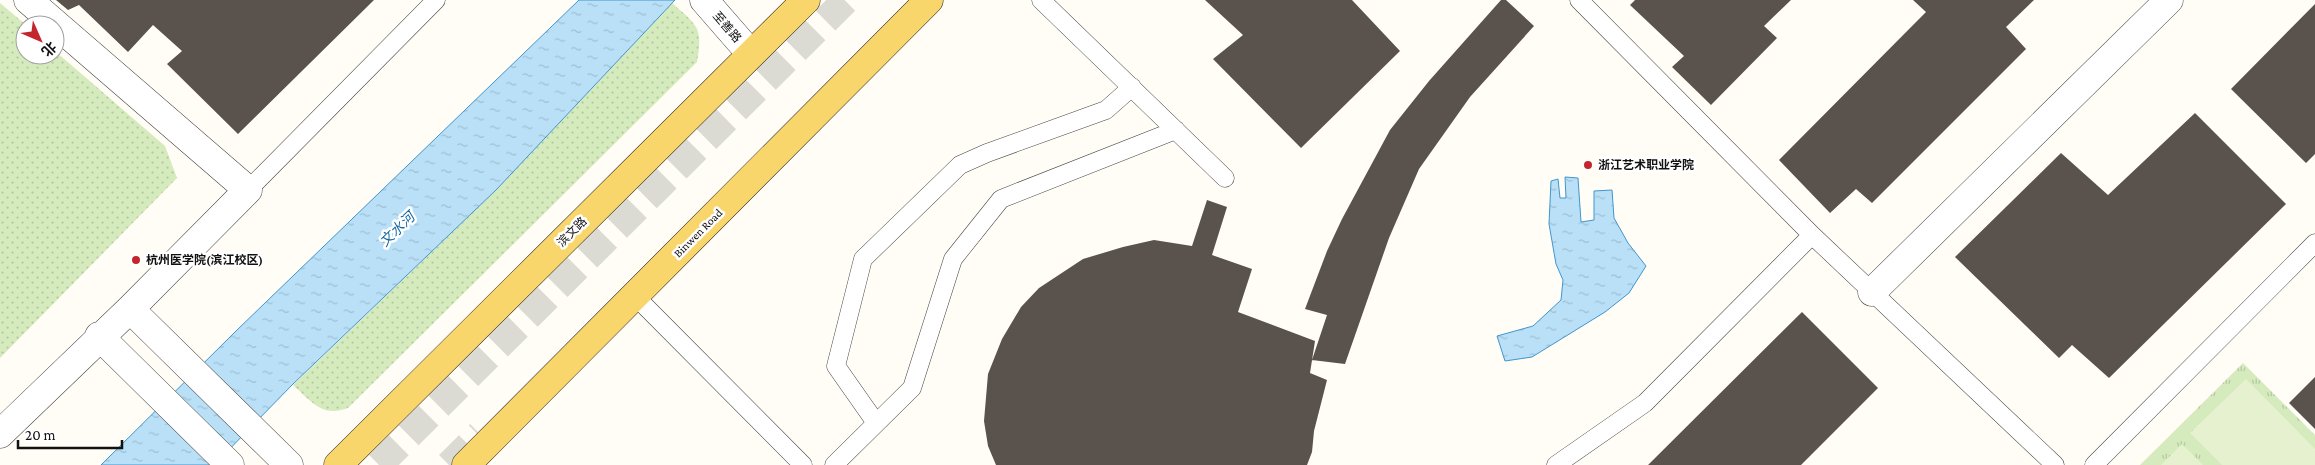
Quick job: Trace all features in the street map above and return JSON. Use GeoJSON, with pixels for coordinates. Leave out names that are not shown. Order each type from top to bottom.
{"type":"FeatureCollection","features":[{"type":"Feature","properties":{"kind":"main road","name":"滨文路"},"geometry":{"type":"LineString","coordinates":[[338,465],[806,0]]}},
{"type":"Feature","properties":{"kind":"main road","name":"Binwen Road"},"geometry":{"type":"LineString","coordinates":[[466,465],[929,0]]}},
{"type":"Feature","properties":{"kind":"street"},"geometry":{"type":"LineString","coordinates":[[0,434],[99,336],[130,309],[248,190],[28,0]]}},
{"type":"Feature","properties":{"kind":"street"},"geometry":{"type":"LineString","coordinates":[[1872,292],[2168,0]]}},
{"type":"Feature","properties":{"kind":"street","name":"至善路"},"geometry":{"type":"LineString","coordinates":[[711,7],[751,54]]}},
{"type":"Feature","properties":{"kind":"street"},"geometry":{"type":"LineString","coordinates":[[130,309],[284,460]]}},
{"type":"Feature","properties":{"kind":"street"},"geometry":{"type":"LineString","coordinates":[[99,336],[230,465]]}},
{"type":"Feature","properties":{"kind":"lane"},"geometry":{"type":"LineString","coordinates":[[248,190],[436,0]]}},
{"type":"Feature","properties":{"kind":"lane"},"geometry":{"type":"LineString","coordinates":[[1041,0],[1225,178]]}},
{"type":"Feature","properties":{"kind":"lane"},"geometry":{"type":"LineString","coordinates":[[1579,0],[1812,234],[2056,465]]}},
{"type":"Feature","properties":{"kind":"lane"},"geometry":{"type":"LineString","coordinates":[[876,423],[836,366],[863,259],[960,165],[987,153],[1106,110],[1132,87]]}},
{"type":"Feature","properties":{"kind":"lane"},"geometry":{"type":"LineString","coordinates":[[834,465],[912,388],[954,259],[1001,199],[1176,130]]}},
{"type":"Feature","properties":{"kind":"lane"},"geometry":{"type":"LineString","coordinates":[[1556,465],[1646,402],[1812,234]]}},
{"type":"Feature","properties":{"kind":"lane"},"geometry":{"type":"LineString","coordinates":[[2094,465],[2314,246]]}},
{"type":"Feature","properties":{"kind":"lane"},"geometry":{"type":"LineString","coordinates":[[635,296],[802,465]]}},
{"type":"Feature","properties":{"kind":"green space"},"geometry":{"type":"Polygon","coordinates":[[[0,3],[15,16],[15,65],[65,65],[65,60],[165,146],[177,178],[0,358],[0,3]]]}},
{"type":"Feature","properties":{"kind":"green space"},"geometry":{"type":"Polygon","coordinates":[[[672,3],[688,17],[699,34],[697,62],[348,408],[339,411],[324,409],[311,402],[293,385],[496,190],[672,3]]]}},
{"type":"Feature","properties":{"kind":"green space"},"geometry":{"type":"Polygon","coordinates":[[[2243,363],[2315,435],[2315,465],[2140,465],[2243,363]]]}},
{"type":"Feature","properties":{"kind":"green space"},"geometry":{"type":"Polygon","coordinates":[[[2246,379],[2315,449],[2315,465],[2222,465],[2190,433],[2246,379]]]}},
{"type":"Feature","properties":{"kind":"green space"},"geometry":{"type":"Polygon","coordinates":[[[2182,444],[2203,465],[2161,465],[2182,444]]]}},
{"type":"Feature","properties":{"kind":"water","name":"文水河"},"geometry":{"type":"Polygon","coordinates":[[[579,0],[675,0],[496,190],[293,384],[214,465],[101,465],[237,330],[579,0]]]}},
{"type":"Feature","properties":{"kind":"water"},"geometry":{"type":"Polygon","coordinates":[[[1565,177],[1578,178],[1581,222],[1594,220],[1594,191],[1612,190],[1614,218],[1628,243],[1646,266],[1629,293],[1605,312],[1532,357],[1505,361],[1497,336],[1533,326],[1561,300],[1563,280],[1556,264],[1549,224],[1551,181],[1558,179],[1560,198],[1566,198],[1565,177]]]}},
{"type":"Feature","properties":{"kind":"building"},"geometry":{"type":"Polygon","coordinates":[[[56,0],[374,0],[238,134],[167,64],[182,51],[153,25],[128,52],[79,5],[68,10],[56,0]]]}},
{"type":"Feature","properties":{"kind":"building"},"geometry":{"type":"Polygon","coordinates":[[[1205,0],[1352,0],[1400,51],[1301,148],[1213,59],[1243,35],[1205,0]]]}},
{"type":"Feature","properties":{"kind":"building"},"geometry":{"type":"Polygon","coordinates":[[[1501,0],[1506,0],[1534,26],[1470,97],[1419,169],[1389,238],[1345,364],[1312,360],[1327,315],[1305,309],[1327,251],[1342,219],[1390,130],[1429,81],[1501,0]]]}},
{"type":"Feature","properties":{"kind":"building"},"geometry":{"type":"Polygon","coordinates":[[[1635,0],[1791,0],[1764,26],[1777,38],[1711,105],[1672,67],[1684,56],[1630,5],[1635,0]]]}},
{"type":"Feature","properties":{"kind":"building"},"geometry":{"type":"Polygon","coordinates":[[[1913,0],[2034,0],[2006,27],[2026,49],[1872,203],[1856,189],[1830,213],[1779,160],[1926,12],[1913,0]]]}},
{"type":"Feature","properties":{"kind":"building"},"geometry":{"type":"Polygon","coordinates":[[[2315,4],[2315,154],[2306,163],[2231,89],[2315,4]]]}},
{"type":"Feature","properties":{"kind":"building"},"geometry":{"type":"Polygon","coordinates":[[[2195,113],[2286,204],[2109,378],[2072,345],[2059,358],[1955,257],[2061,153],[2108,195],[2195,113]]]}},
{"type":"Feature","properties":{"kind":"building"},"geometry":{"type":"Polygon","coordinates":[[[1207,200],[1227,207],[1212,255],[1252,269],[1238,312],[1315,341],[1310,373],[1327,380],[1314,431],[1312,452],[1307,465],[996,465],[988,446],[984,421],[988,374],[1002,339],[1021,307],[1039,288],[1083,259],[1154,240],[1192,246],[1207,200]]]}},
{"type":"Feature","properties":{"kind":"building"},"geometry":{"type":"Polygon","coordinates":[[[1802,312],[1878,388],[1801,465],[1648,465],[1802,312]]]}},
{"type":"Feature","properties":{"kind":"building"},"geometry":{"type":"Polygon","coordinates":[[[2315,377],[2315,429],[2289,403],[2315,377]]]}},
{"type":"Feature","properties":{"kind":"tunnel"},"geometry":{"type":"LineString","coordinates":[[379,465],[846,0]]}},
{"type":"Feature","properties":{"kind":"tunnel"},"geometry":{"type":"LineString","coordinates":[[449,465],[480,434]]}},
{"type":"Feature","properties":{"kind":"place","name":"浙江艺术职业学院"},"geometry":{"type":"Point","coordinates":[1588,165]}},
{"type":"Feature","properties":{"kind":"place","name":"杭州医学院(滨江校区)"},"geometry":{"type":"Point","coordinates":[136,260]}}]}
